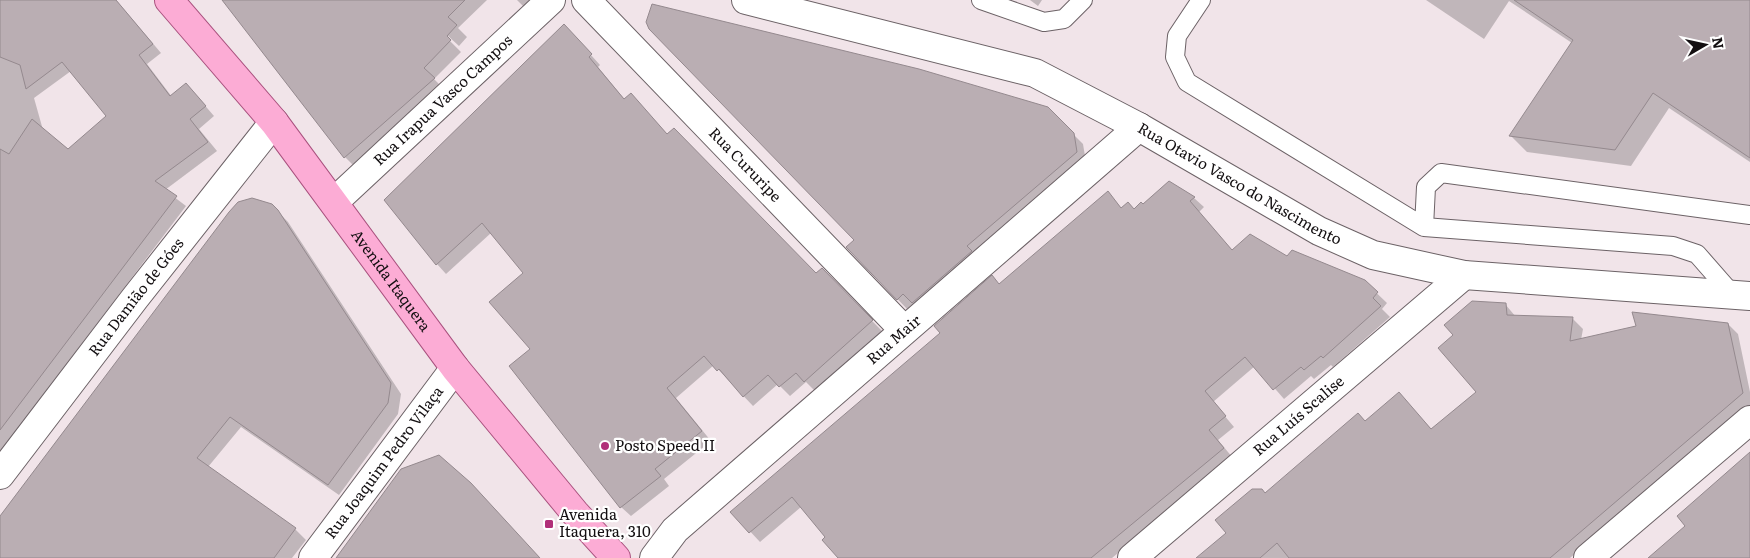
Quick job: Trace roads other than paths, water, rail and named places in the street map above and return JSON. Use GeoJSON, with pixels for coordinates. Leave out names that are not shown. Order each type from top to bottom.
{"type":"FeatureCollection","features":[{"type":"Feature","properties":{"kind":"main road","name":"Avenida Itaquera"},"geometry":{"type":"LineString","coordinates":[[169,0],[274,122],[455,368],[616,558]]}},
{"type":"Feature","properties":{"kind":"street","name":"Rua Irapua Vasco Campos"},"geometry":{"type":"LineString","coordinates":[[334,202],[551,0]]}},
{"type":"Feature","properties":{"kind":"street","name":"Rua Cururipe"},"geometry":{"type":"LineString","coordinates":[[586,0],[904,330]]}},
{"type":"Feature","properties":{"kind":"street","name":"Rua Otavio Vasco do Nascimento"},"geometry":{"type":"LineString","coordinates":[[746,0],[1035,73],[1140,127],[1319,231],[1373,255],[1464,275],[1741,295]]}},
{"type":"Feature","properties":{"kind":"street","name":"Rua Damião de Góes"},"geometry":{"type":"LineString","coordinates":[[0,475],[135,298],[274,122]]}},
{"type":"Feature","properties":{"kind":"street","name":"Rua Mair"},"geometry":{"type":"LineString","coordinates":[[654,558],[675,530],[1140,127]]}},
{"type":"Feature","properties":{"kind":"street","name":"Rua Luís Scalise"},"geometry":{"type":"LineString","coordinates":[[1132,558],[1425,306],[1464,275]]}},
{"type":"Feature","properties":{"kind":"street","name":"Rua Joaquim Pedro Vilaça"},"geometry":{"type":"LineString","coordinates":[[313,558],[455,368]]}},
{"type":"Feature","properties":{"kind":"street"},"geometry":{"type":"LineString","coordinates":[[1588,558],[1750,420]]}},
{"type":"Feature","properties":{"kind":"lane"},"geometry":{"type":"LineString","coordinates":[[981,0],[1044,22],[1064,19],[1077,9],[1083,0]]}},
{"type":"Feature","properties":{"kind":"lane"},"geometry":{"type":"LineString","coordinates":[[1200,0],[1177,36],[1175,57],[1188,82],[1424,227],[1673,246],[1697,254],[1741,295]]}},
{"type":"Feature","properties":{"kind":"lane"},"geometry":{"type":"LineString","coordinates":[[1424,227],[1426,187],[1441,173],[1750,215]]}},
{"type":"Feature","properties":{"kind":"place","name":"Posto Speed II"},"geometry":{"type":"Point","coordinates":[605,446]}},
{"type":"Feature","properties":{"kind":"place","name":"Avenida Itaquera, 310"},"geometry":{"type":"Point","coordinates":[549,524]}}]}
